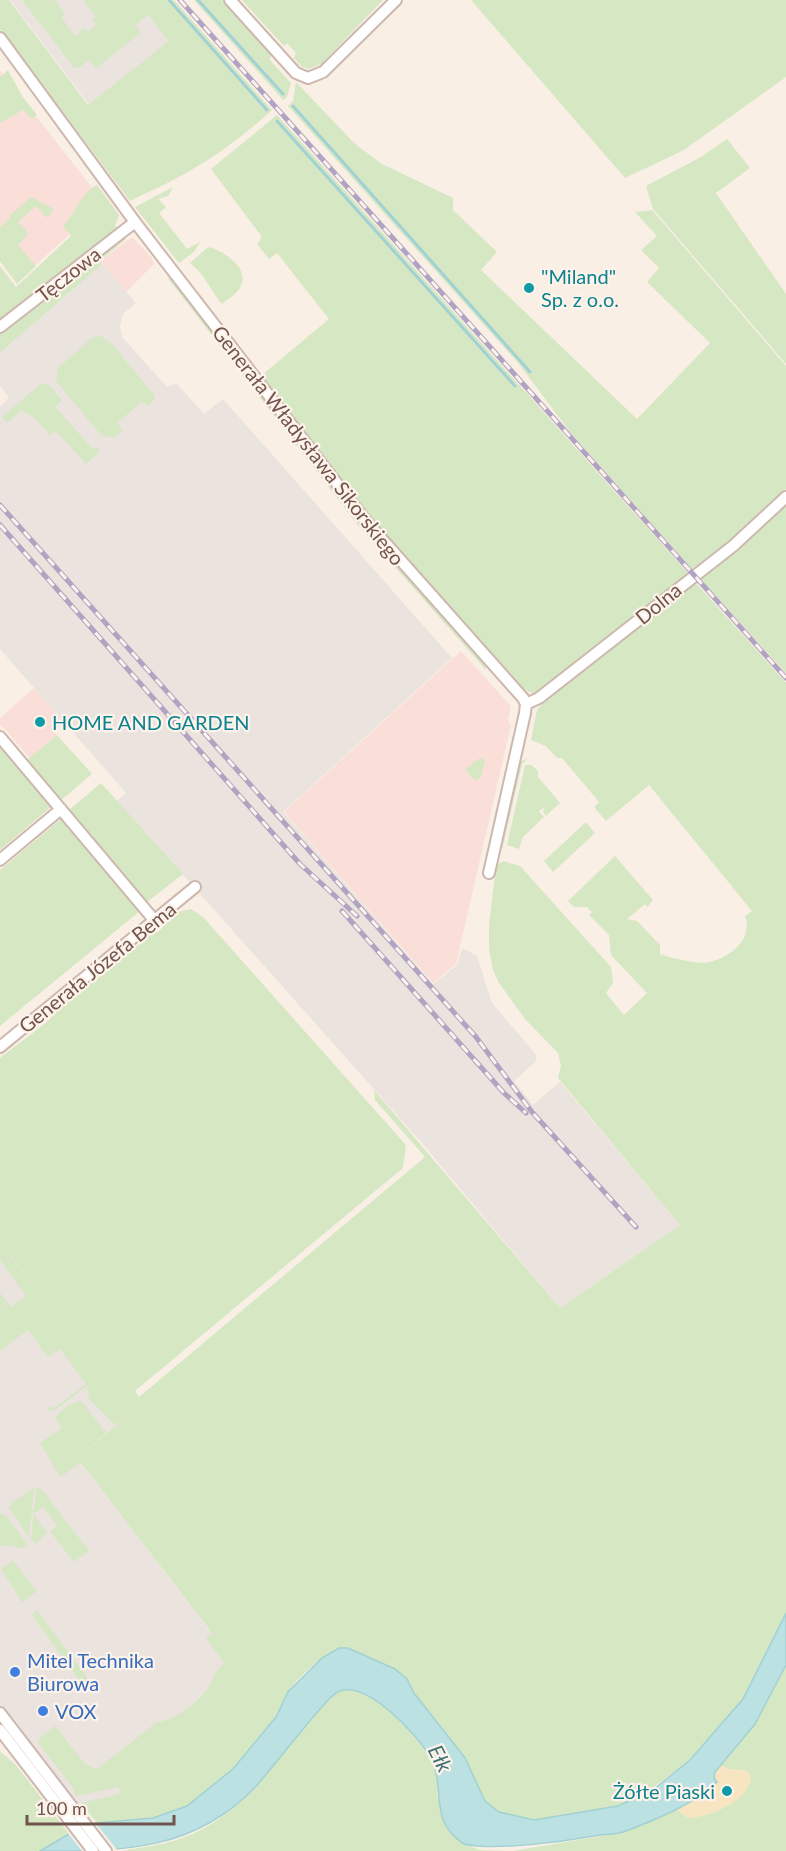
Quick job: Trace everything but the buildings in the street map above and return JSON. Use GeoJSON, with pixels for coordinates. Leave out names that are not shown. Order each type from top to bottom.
{"type":"FeatureCollection","features":[{"type":"Feature","properties":{"kind":"street"},"geometry":{"type":"LineString","coordinates":[[230,0],[296,73],[308,78],[321,74],[396,0]]}},
{"type":"Feature","properties":{"kind":"street","name":"Generała Władysława Sikorskiego"},"geometry":{"type":"LineString","coordinates":[[0,38],[135,222],[365,520],[526,704]]}},
{"type":"Feature","properties":{"kind":"street","name":"Tęczowa"},"geometry":{"type":"LineString","coordinates":[[0,327],[135,222]]}},
{"type":"Feature","properties":{"kind":"street","name":"Dolna"},"geometry":{"type":"LineString","coordinates":[[526,704],[539,698],[733,546],[786,497]]}},
{"type":"Feature","properties":{"kind":"street"},"geometry":{"type":"LineString","coordinates":[[489,873],[526,704]]}},
{"type":"Feature","properties":{"kind":"street"},"geometry":{"type":"LineString","coordinates":[[0,737],[155,921]]}},
{"type":"Feature","properties":{"kind":"street"},"geometry":{"type":"LineString","coordinates":[[0,860],[61,809]]}},
{"type":"Feature","properties":{"kind":"street","name":"Generała Józefa Bema"},"geometry":{"type":"LineString","coordinates":[[0,1047],[195,887]]}},
{"type":"Feature","properties":{"kind":"street"},"geometry":{"type":"LineString","coordinates":[[0,1713],[74,1818],[93,1851]]}},
{"type":"Feature","properties":{"kind":"street"},"geometry":{"type":"LineString","coordinates":[[0,1730],[74,1818],[106,1851]]}},
{"type":"Feature","properties":{"kind":"shaded area"},"geometry":{"type":"Polygon","coordinates":[[[10,0],[141,0],[181,43],[93,110],[10,0]]]}},
{"type":"Feature","properties":{"kind":"shaded area"},"geometry":{"type":"Polygon","coordinates":[[[0,70],[104,203],[17,282],[0,259],[0,70]]]}},
{"type":"Feature","properties":{"kind":"shaded area"},"geometry":{"type":"Polygon","coordinates":[[[132,237],[152,258],[154,264],[126,292],[100,261],[132,237]]]}},
{"type":"Feature","properties":{"kind":"shaded area"},"geometry":{"type":"Polygon","coordinates":[[[102,264],[136,303],[123,314],[120,326],[122,337],[167,387],[176,383],[204,414],[223,399],[452,658],[283,812],[433,984],[457,965],[462,948],[477,956],[492,1003],[537,1056],[535,1062],[514,1081],[533,1105],[560,1082],[680,1225],[560,1308],[422,1143],[117,801],[126,793],[0,649],[0,407],[9,398],[0,385],[0,353],[102,264]]]}},
{"type":"Feature","properties":{"kind":"shaded area"},"geometry":{"type":"Polygon","coordinates":[[[461,651],[511,706],[508,720],[511,725],[456,964],[433,983],[284,812],[461,651]]]}},
{"type":"Feature","properties":{"kind":"shaded area"},"geometry":{"type":"Polygon","coordinates":[[[34,688],[63,721],[53,730],[57,735],[30,758],[0,724],[0,718],[34,688]]]}},
{"type":"Feature","properties":{"kind":"shaded area"},"geometry":{"type":"Polygon","coordinates":[[[0,1242],[119,1400],[132,1389],[143,1402],[77,1458],[250,1683],[202,1764],[84,1814],[0,1704],[0,1242]]]}},
{"type":"Feature","properties":{"kind":"green space"},"geometry":{"type":"Polygon","coordinates":[[[0,0],[9,0],[88,105],[169,41],[148,15],[135,25],[141,33],[96,68],[89,60],[80,67],[74,68],[22,0],[55,0],[65,14],[61,17],[75,36],[85,27],[89,32],[96,25],[93,20],[96,17],[83,0],[174,0],[272,110],[206,162],[130,201],[0,29],[0,0]]]}},
{"type":"Feature","properties":{"kind":"green space"},"geometry":{"type":"Polygon","coordinates":[[[194,0],[222,0],[272,55],[269,59],[291,83],[287,97],[283,100],[194,0]]]}},
{"type":"Feature","properties":{"kind":"green space"},"geometry":{"type":"Polygon","coordinates":[[[242,0],[383,0],[321,64],[309,69],[302,67],[294,58],[296,53],[287,43],[284,46],[242,0]]]}},
{"type":"Feature","properties":{"kind":"green space"},"geometry":{"type":"Polygon","coordinates":[[[471,0],[786,0],[786,77],[684,150],[625,178],[471,0]]]}},
{"type":"Feature","properties":{"kind":"green space"},"geometry":{"type":"Polygon","coordinates":[[[8,70],[22,96],[37,115],[32,119],[23,110],[0,123],[0,77],[8,70]]]}},
{"type":"Feature","properties":{"kind":"green space"},"geometry":{"type":"Polygon","coordinates":[[[296,82],[355,144],[382,164],[453,198],[453,210],[497,252],[481,270],[637,419],[710,343],[647,282],[659,268],[641,250],[657,236],[635,212],[652,210],[786,366],[786,489],[739,534],[692,569],[570,432],[519,364],[288,106],[293,101],[296,82]]]}},
{"type":"Feature","properties":{"kind":"green space"},"geometry":{"type":"Polygon","coordinates":[[[277,115],[688,573],[539,691],[532,693],[523,689],[384,535],[262,375],[329,319],[277,253],[269,259],[257,244],[262,237],[211,169],[277,115]]]}},
{"type":"Feature","properties":{"kind":"green space"},"geometry":{"type":"Polygon","coordinates":[[[727,139],[750,168],[716,193],[786,294],[786,364],[653,209],[646,186],[701,157],[727,139]]]}},
{"type":"Feature","properties":{"kind":"green space"},"geometry":{"type":"Polygon","coordinates":[[[97,185],[119,215],[115,225],[118,229],[0,320],[0,266],[16,287],[71,236],[63,226],[82,198],[97,185]]]}},
{"type":"Feature","properties":{"kind":"green space"},"geometry":{"type":"Polygon","coordinates":[[[173,187],[168,196],[158,199],[166,207],[159,213],[187,249],[200,242],[194,252],[179,263],[135,207],[173,187]]]}},
{"type":"Feature","properties":{"kind":"green space"},"geometry":{"type":"Polygon","coordinates":[[[31,197],[54,209],[47,218],[36,206],[18,222],[29,234],[18,245],[36,266],[17,284],[0,261],[0,227],[31,197]]]}},
{"type":"Feature","properties":{"kind":"green space"},"geometry":{"type":"Polygon","coordinates":[[[124,237],[126,239],[100,261],[102,264],[0,353],[0,332],[124,237]]]}},
{"type":"Feature","properties":{"kind":"green space"},"geometry":{"type":"Polygon","coordinates":[[[208,247],[232,260],[243,277],[239,290],[222,304],[190,263],[208,247]]]}},
{"type":"Feature","properties":{"kind":"green space"},"geometry":{"type":"Polygon","coordinates":[[[167,277],[174,281],[360,523],[486,665],[486,670],[357,524],[167,277]]]}},
{"type":"Feature","properties":{"kind":"green space"},"geometry":{"type":"Polygon","coordinates":[[[101,336],[112,344],[154,395],[154,400],[148,406],[141,402],[117,423],[123,430],[114,438],[101,435],[56,381],[58,368],[93,337],[101,336]]]}},
{"type":"Feature","properties":{"kind":"green space"},"geometry":{"type":"Polygon","coordinates":[[[47,383],[62,400],[55,407],[92,448],[100,447],[97,454],[86,464],[56,431],[50,435],[32,416],[21,411],[7,423],[2,417],[39,385],[47,383]]]}},
{"type":"Feature","properties":{"kind":"green space"},"geometry":{"type":"Polygon","coordinates":[[[786,504],[786,673],[699,577],[753,535],[786,504]]]}},
{"type":"Feature","properties":{"kind":"green space"},"geometry":{"type":"Polygon","coordinates":[[[694,581],[786,683],[786,1613],[743,1699],[690,1760],[638,1799],[618,1806],[534,1820],[499,1812],[485,1801],[465,1758],[414,1693],[407,1679],[348,1648],[340,1649],[323,1658],[291,1687],[275,1719],[256,1743],[224,1778],[200,1798],[165,1815],[97,1823],[81,1803],[120,1794],[119,1787],[76,1796],[72,1786],[38,1743],[39,1739],[55,1726],[86,1765],[97,1769],[157,1722],[170,1719],[196,1701],[206,1691],[224,1663],[206,1638],[212,1633],[81,1463],[60,1477],[40,1443],[62,1428],[55,1417],[70,1404],[81,1401],[106,1433],[77,1459],[138,1406],[115,1425],[89,1399],[87,1386],[55,1410],[49,1411],[46,1408],[49,1406],[53,1409],[86,1384],[60,1349],[48,1357],[28,1330],[0,1351],[0,1293],[11,1307],[26,1296],[0,1260],[0,1243],[76,1342],[0,1242],[0,1058],[154,932],[158,932],[178,912],[191,909],[203,917],[406,1145],[403,1168],[135,1391],[139,1397],[425,1157],[375,1100],[374,1090],[560,1308],[680,1225],[558,1078],[561,1066],[558,1053],[525,1019],[499,983],[493,970],[489,949],[489,925],[496,866],[503,861],[520,866],[611,967],[613,983],[606,993],[624,1015],[647,993],[611,955],[609,935],[589,915],[592,912],[587,907],[574,907],[568,901],[615,856],[653,900],[648,907],[645,904],[627,919],[637,921],[660,945],[660,954],[705,963],[725,956],[743,939],[747,924],[745,916],[752,911],[649,785],[606,821],[594,807],[599,802],[562,758],[557,758],[546,746],[531,740],[537,710],[540,706],[694,581]]]}},
{"type":"Feature","properties":{"kind":"green space"},"geometry":{"type":"Polygon","coordinates":[[[57,735],[92,774],[59,802],[26,761],[57,735]]]}},
{"type":"Feature","properties":{"kind":"green space"},"geometry":{"type":"Polygon","coordinates":[[[0,744],[52,806],[0,850],[0,744]]]}},
{"type":"Feature","properties":{"kind":"green space"},"geometry":{"type":"Polygon","coordinates":[[[480,758],[485,760],[481,777],[475,781],[465,769],[480,758]]]}},
{"type":"Feature","properties":{"kind":"green space"},"geometry":{"type":"Polygon","coordinates":[[[528,758],[522,764],[502,850],[500,844],[519,762],[528,758]]]}},
{"type":"Feature","properties":{"kind":"green space"},"geometry":{"type":"Polygon","coordinates":[[[525,765],[531,765],[538,771],[538,777],[560,803],[546,816],[543,812],[545,807],[539,811],[544,817],[523,837],[519,849],[507,845],[525,765]]]}},
{"type":"Feature","properties":{"kind":"green space"},"geometry":{"type":"Polygon","coordinates":[[[101,783],[183,874],[146,903],[68,811],[101,783]]]}},
{"type":"Feature","properties":{"kind":"green space"},"geometry":{"type":"Polygon","coordinates":[[[62,818],[140,911],[0,1026],[0,870],[62,818]]]}},
{"type":"Feature","properties":{"kind":"green space"},"geometry":{"type":"Polygon","coordinates":[[[586,822],[595,833],[553,872],[544,861],[586,822]]]}},
{"type":"Feature","properties":{"kind":"green space"},"geometry":{"type":"Polygon","coordinates":[[[38,1487],[89,1551],[74,1562],[50,1531],[57,1526],[43,1507],[34,1514],[47,1533],[35,1544],[31,1539],[36,1488],[38,1487]]]}},
{"type":"Feature","properties":{"kind":"green space"},"geometry":{"type":"Polygon","coordinates":[[[34,1488],[29,1537],[9,1508],[13,1502],[34,1488]]]}},
{"type":"Feature","properties":{"kind":"green space"},"geometry":{"type":"Polygon","coordinates":[[[0,1514],[6,1515],[28,1545],[24,1548],[0,1545],[0,1514]]]}},
{"type":"Feature","properties":{"kind":"green space"},"geometry":{"type":"Polygon","coordinates":[[[13,1560],[37,1591],[22,1602],[1,1569],[13,1560]]]}},
{"type":"Feature","properties":{"kind":"green space"},"geometry":{"type":"Polygon","coordinates":[[[37,1610],[93,1685],[82,1684],[32,1615],[37,1610]]]}},
{"type":"Feature","properties":{"kind":"green space"},"geometry":{"type":"Polygon","coordinates":[[[786,1665],[786,1851],[513,1851],[613,1834],[677,1809],[688,1818],[747,1771],[727,1769],[721,1765],[755,1724],[786,1665]]]}},
{"type":"Feature","properties":{"kind":"green space"},"geometry":{"type":"Polygon","coordinates":[[[352,1690],[363,1693],[385,1707],[408,1729],[429,1755],[439,1779],[437,1795],[464,1844],[480,1850],[513,1851],[123,1851],[182,1838],[205,1828],[226,1814],[263,1778],[329,1699],[340,1691],[352,1690]]]}},
{"type":"Feature","properties":{"kind":"green space"},"geometry":{"type":"Polygon","coordinates":[[[0,1751],[16,1765],[69,1834],[40,1851],[0,1851],[0,1751]]]}},
{"type":"Feature","properties":{"kind":"sand","name":"Żółte Piaski"},"geometry":{"type":"Polygon","coordinates":[[[721,1765],[727,1769],[747,1771],[751,1777],[749,1786],[736,1801],[727,1807],[706,1815],[688,1818],[677,1809],[711,1790],[715,1772],[721,1765]]]}},
{"type":"Feature","properties":{"kind":"water","name":"Ełk"},"geometry":{"type":"Polygon","coordinates":[[[786,1613],[786,1665],[755,1724],[715,1772],[714,1778],[717,1782],[688,1803],[626,1831],[528,1845],[492,1847],[464,1844],[452,1835],[445,1824],[441,1813],[434,1767],[423,1746],[390,1711],[364,1694],[351,1690],[339,1692],[329,1699],[258,1784],[235,1806],[210,1823],[185,1835],[158,1843],[101,1850],[40,1851],[69,1834],[97,1823],[153,1818],[187,1806],[233,1769],[276,1717],[288,1692],[322,1658],[339,1648],[348,1648],[395,1669],[407,1679],[414,1693],[465,1758],[485,1801],[499,1812],[534,1820],[618,1806],[653,1790],[690,1760],[743,1699],[786,1613]]]}},
{"type":"Feature","properties":{"kind":"pier"},"geometry":{"type":"Polygon","coordinates":[[[94,1821],[118,1851],[82,1851],[67,1832],[94,1821]]]}},
{"type":"Feature","properties":{"kind":"waterway"},"geometry":{"type":"LineString","coordinates":[[169,0],[267,110]]}},
{"type":"Feature","properties":{"kind":"waterway"},"geometry":{"type":"LineString","coordinates":[[198,0],[283,94]]}},
{"type":"Feature","properties":{"kind":"waterway"},"geometry":{"type":"LineString","coordinates":[[293,106],[530,372]]}},
{"type":"Feature","properties":{"kind":"waterway"},"geometry":{"type":"LineString","coordinates":[[277,121],[515,386]]}},
{"type":"Feature","properties":{"kind":"railway"},"geometry":{"type":"LineString","coordinates":[[180,0],[786,678]]}},
{"type":"Feature","properties":{"kind":"railway"},"geometry":{"type":"LineString","coordinates":[[0,505],[476,1037],[532,1112],[636,1227]]}},
{"type":"Feature","properties":{"kind":"railway"},"geometry":{"type":"LineString","coordinates":[[0,525],[300,864],[357,916]]}},
{"type":"Feature","properties":{"kind":"railway"},"geometry":{"type":"LineString","coordinates":[[342,911],[504,1093],[526,1113]]}},
{"type":"Feature","properties":{"kind":"place","name":"\"Miland\" Sp. z o.o."},"geometry":{"type":"Point","coordinates":[529,288]}},
{"type":"Feature","properties":{"kind":"place","name":"HOME AND GARDEN"},"geometry":{"type":"Point","coordinates":[40,722]}},
{"type":"Feature","properties":{"kind":"place","name":"Mitel Technika Biurowa"},"geometry":{"type":"Point","coordinates":[15,1672]}},
{"type":"Feature","properties":{"kind":"place","name":"VOX"},"geometry":{"type":"Point","coordinates":[43,1711]}},
{"type":"Feature","properties":{"kind":"place","name":"Żółte Piaski"},"geometry":{"type":"Point","coordinates":[727,1791]}}]}
